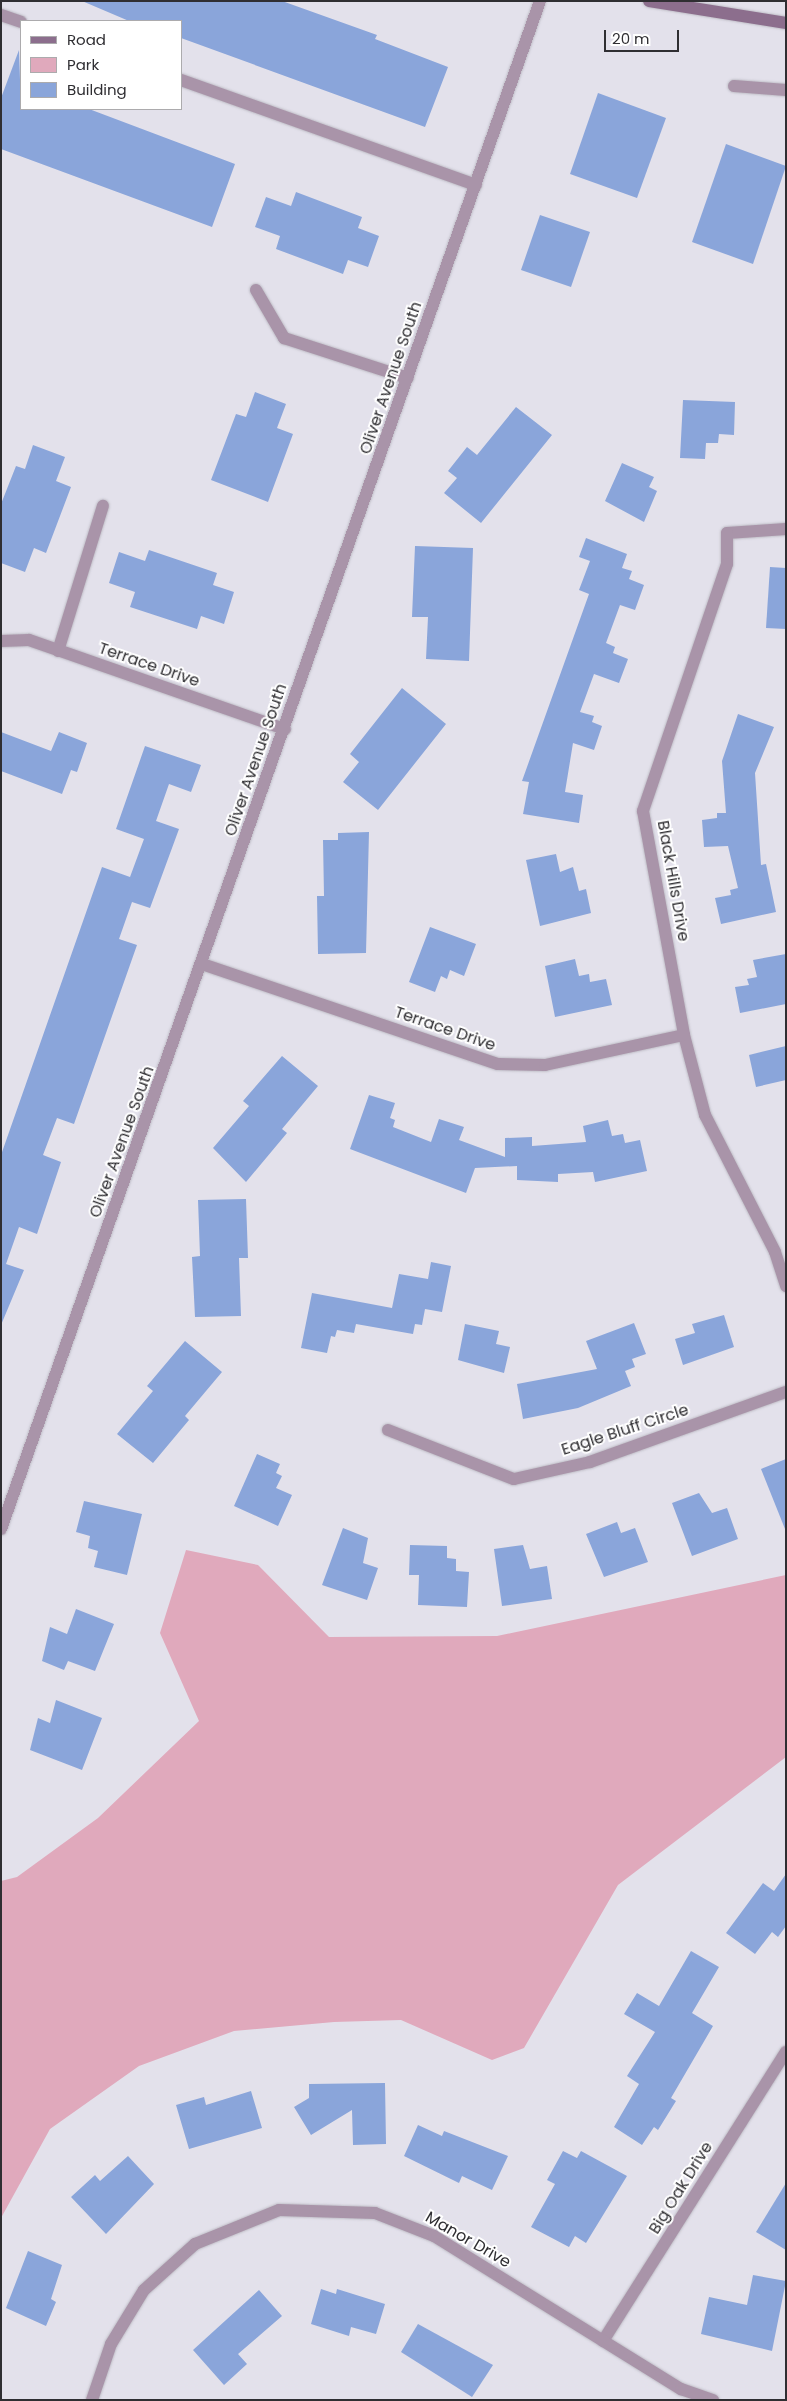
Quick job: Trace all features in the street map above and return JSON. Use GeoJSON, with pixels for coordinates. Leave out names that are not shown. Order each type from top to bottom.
{"type":"FeatureCollection","features":[{"type":"Feature","properties":{"kind":"main road"},"geometry":{"type":"LineString","coordinates":[[649,1],[786,23]]}},
{"type":"Feature","properties":{"kind":"street","name":"Oliver Avenue South"},"geometry":{"type":"LineString","coordinates":[[1,1530],[285,729],[540,1]]}},
{"type":"Feature","properties":{"kind":"street"},"geometry":{"type":"LineString","coordinates":[[1,15],[20,22]]}},
{"type":"Feature","properties":{"kind":"street"},"geometry":{"type":"LineString","coordinates":[[182,80],[476,186]]}},
{"type":"Feature","properties":{"kind":"street"},"geometry":{"type":"LineString","coordinates":[[734,86],[786,90]]}},
{"type":"Feature","properties":{"kind":"street"},"geometry":{"type":"LineString","coordinates":[[256,290],[284,338],[408,378]]}},
{"type":"Feature","properties":{"kind":"street"},"geometry":{"type":"LineString","coordinates":[[58,650],[103,506]]}},
{"type":"Feature","properties":{"kind":"street","name":"Black Hills Drive"},"geometry":{"type":"LineString","coordinates":[[786,529],[727,533],[727,564],[643,812],[684,1035],[706,1115],[775,1252],[786,1286]]}},
{"type":"Feature","properties":{"kind":"street","name":"Terrace Drive"},"geometry":{"type":"LineString","coordinates":[[1,641],[29,640],[285,729]]}},
{"type":"Feature","properties":{"kind":"street","name":"Terrace Drive"},"geometry":{"type":"LineString","coordinates":[[202,964],[498,1064],[545,1065],[684,1035]]}},
{"type":"Feature","properties":{"kind":"street","name":"Eagle Bluff Circle"},"geometry":{"type":"LineString","coordinates":[[388,1430],[514,1478],[590,1462],[786,1392]]}},
{"type":"Feature","properties":{"kind":"street","name":"Big Oak Drive"},"geometry":{"type":"LineString","coordinates":[[603,2340],[786,2052]]}},
{"type":"Feature","properties":{"kind":"street","name":"Manor Drive"},"geometry":{"type":"LineString","coordinates":[[92,2400],[111,2344],[144,2290],[195,2244],[279,2210],[375,2212],[434,2236],[681,2389],[714,2400]]}},
{"type":"Feature","properties":{"kind":"green space"},"geometry":{"type":"Polygon","coordinates":[[[186,1550],[258,1565],[329,1637],[497,1636],[786,1575],[786,1757],[618,1885],[524,2048],[492,2060],[401,2020],[334,2022],[234,2031],[139,2066],[50,2129],[1,2218],[1,1881],[17,1877],[98,1818],[199,1721],[160,1633],[186,1550]]]}},
{"type":"Feature","properties":{"kind":"building"},"geometry":{"type":"Polygon","coordinates":[[[82,1],[282,1],[377,35],[375,39],[448,67],[425,127],[182,38],[182,20],[127,20],[82,1]]]}},
{"type":"Feature","properties":{"kind":"building"},"geometry":{"type":"Polygon","coordinates":[[[19,50],[20,110],[92,110],[235,164],[212,227],[1,149],[1,98],[19,50]]]}},
{"type":"Feature","properties":{"kind":"building"},"geometry":{"type":"Polygon","coordinates":[[[598,93],[666,118],[637,198],[570,174],[598,93]]]}},
{"type":"Feature","properties":{"kind":"building"},"geometry":{"type":"Polygon","coordinates":[[[726,144],[786,166],[753,264],[692,242],[726,144]]]}},
{"type":"Feature","properties":{"kind":"building"},"geometry":{"type":"Polygon","coordinates":[[[296,192],[362,217],[358,228],[379,236],[368,267],[348,260],[343,274],[276,249],[280,236],[255,227],[266,197],[291,206],[296,192]]]}},
{"type":"Feature","properties":{"kind":"building"},"geometry":{"type":"Polygon","coordinates":[[[540,215],[590,232],[571,287],[521,270],[540,215]]]}},
{"type":"Feature","properties":{"kind":"building"},"geometry":{"type":"Polygon","coordinates":[[[255,392],[286,404],[277,428],[293,434],[268,502],[211,480],[236,414],[246,417],[255,392]]]}},
{"type":"Feature","properties":{"kind":"building"},"geometry":{"type":"Polygon","coordinates":[[[683,400],[735,402],[734,435],[719,434],[718,443],[706,443],[705,459],[680,458],[683,400]]]}},
{"type":"Feature","properties":{"kind":"building"},"geometry":{"type":"Polygon","coordinates":[[[516,407],[552,435],[481,523],[444,493],[457,478],[448,471],[467,447],[477,455],[516,407]]]}},
{"type":"Feature","properties":{"kind":"building"},"geometry":{"type":"Polygon","coordinates":[[[33,445],[65,457],[56,481],[71,487],[46,553],[34,548],[25,572],[1,563],[1,504],[16,466],[25,469],[33,445]]]}},
{"type":"Feature","properties":{"kind":"building"},"geometry":{"type":"Polygon","coordinates":[[[622,463],[654,477],[649,487],[657,491],[644,522],[605,501],[622,463]]]}},
{"type":"Feature","properties":{"kind":"building"},"geometry":{"type":"Polygon","coordinates":[[[586,538],[627,554],[622,568],[632,571],[629,579],[644,585],[635,610],[620,605],[606,643],[615,647],[613,653],[628,659],[619,683],[594,674],[580,712],[594,716],[592,722],[602,726],[594,750],[573,743],[565,792],[583,795],[579,823],[523,814],[529,782],[522,781],[589,594],[579,590],[590,561],[579,557],[586,538]]]}},
{"type":"Feature","properties":{"kind":"building"},"geometry":{"type":"Polygon","coordinates":[[[415,546],[473,548],[469,661],[426,659],[428,617],[412,617],[415,546]]]}},
{"type":"Feature","properties":{"kind":"building"},"geometry":{"type":"Polygon","coordinates":[[[149,550],[217,573],[213,585],[234,592],[224,624],[201,616],[197,629],[130,607],[135,592],[109,583],[119,552],[145,561],[149,550]]]}},
{"type":"Feature","properties":{"kind":"building"},"geometry":{"type":"Polygon","coordinates":[[[770,567],[786,568],[786,629],[766,628],[770,567]]]}},
{"type":"Feature","properties":{"kind":"building"},"geometry":{"type":"Polygon","coordinates":[[[402,688],[446,724],[378,810],[343,782],[359,762],[350,754],[402,688]]]}},
{"type":"Feature","properties":{"kind":"building"},"geometry":{"type":"Polygon","coordinates":[[[738,714],[774,727],[755,773],[761,865],[766,864],[776,912],[721,924],[715,898],[731,895],[730,890],[738,888],[728,846],[704,847],[702,820],[717,818],[717,813],[726,813],[722,761],[738,714]]]}},
{"type":"Feature","properties":{"kind":"building"},"geometry":{"type":"Polygon","coordinates":[[[1,732],[51,751],[59,732],[87,743],[77,772],[71,770],[62,794],[1,771],[1,732]]]}},
{"type":"Feature","properties":{"kind":"building"},"geometry":{"type":"Polygon","coordinates":[[[145,746],[201,765],[191,792],[169,784],[156,821],[179,829],[150,908],[132,902],[119,939],[137,945],[74,1124],[57,1118],[43,1155],[61,1162],[37,1234],[19,1227],[6,1264],[24,1270],[1,1325],[1,1155],[102,867],[130,877],[144,839],[116,829],[145,746]]]}},
{"type":"Feature","properties":{"kind":"building"},"geometry":{"type":"Polygon","coordinates":[[[369,832],[366,953],[318,954],[317,896],[324,896],[323,840],[338,840],[338,833],[369,832]]]}},
{"type":"Feature","properties":{"kind":"building"},"geometry":{"type":"Polygon","coordinates":[[[556,854],[560,872],[573,867],[579,891],[586,889],[591,913],[540,926],[526,860],[556,854]]]}},
{"type":"Feature","properties":{"kind":"building"},"geometry":{"type":"Polygon","coordinates":[[[430,927],[476,944],[464,976],[450,970],[447,979],[441,976],[435,992],[409,982],[430,927]]]}},
{"type":"Feature","properties":{"kind":"building"},"geometry":{"type":"Polygon","coordinates":[[[786,954],[786,1004],[740,1013],[735,987],[749,985],[747,979],[757,977],[753,960],[786,954]]]}},
{"type":"Feature","properties":{"kind":"building"},"geometry":{"type":"Polygon","coordinates":[[[575,959],[579,976],[589,974],[590,982],[606,979],[612,1005],[555,1017],[545,966],[575,959]]]}},
{"type":"Feature","properties":{"kind":"building"},"geometry":{"type":"Polygon","coordinates":[[[786,1046],[786,1080],[756,1087],[749,1055],[786,1046]]]}},
{"type":"Feature","properties":{"kind":"building"},"geometry":{"type":"Polygon","coordinates":[[[282,1056],[318,1086],[282,1129],[287,1133],[246,1182],[213,1148],[249,1106],[243,1101],[282,1056]]]}},
{"type":"Feature","properties":{"kind":"building"},"geometry":{"type":"Polygon","coordinates":[[[369,1095],[395,1103],[390,1118],[395,1120],[393,1127],[431,1142],[439,1119],[464,1127],[459,1140],[505,1157],[505,1138],[532,1137],[532,1146],[586,1142],[583,1126],[608,1120],[612,1136],[623,1134],[625,1143],[640,1140],[647,1171],[595,1182],[593,1172],[558,1174],[558,1182],[517,1180],[517,1166],[475,1168],[466,1193],[350,1149],[369,1095]]]}},
{"type":"Feature","properties":{"kind":"building"},"geometry":{"type":"Polygon","coordinates":[[[246,1199],[248,1258],[239,1258],[241,1316],[195,1317],[192,1257],[200,1256],[198,1200],[246,1199]]]}},
{"type":"Feature","properties":{"kind":"building"},"geometry":{"type":"Polygon","coordinates":[[[431,1262],[451,1266],[442,1312],[425,1309],[422,1325],[415,1324],[413,1334],[356,1324],[354,1333],[337,1330],[335,1337],[331,1336],[327,1353],[301,1348],[312,1293],[392,1308],[399,1274],[428,1279],[431,1262]]]}},
{"type":"Feature","properties":{"kind":"building"},"geometry":{"type":"Polygon","coordinates":[[[724,1315],[734,1347],[683,1365],[675,1339],[695,1333],[692,1324],[724,1315]]]}},
{"type":"Feature","properties":{"kind":"building"},"geometry":{"type":"Polygon","coordinates":[[[634,1323],[646,1354],[632,1359],[635,1367],[625,1371],[631,1386],[578,1408],[523,1419],[517,1384],[597,1369],[586,1341],[634,1323]]]}},
{"type":"Feature","properties":{"kind":"building"},"geometry":{"type":"Polygon","coordinates":[[[465,1324],[499,1331],[496,1344],[510,1347],[504,1373],[458,1360],[465,1324]]]}},
{"type":"Feature","properties":{"kind":"building"},"geometry":{"type":"Polygon","coordinates":[[[185,1341],[222,1372],[185,1416],[189,1420],[153,1463],[117,1434],[153,1391],[147,1386],[185,1341]]]}},
{"type":"Feature","properties":{"kind":"building"},"geometry":{"type":"Polygon","coordinates":[[[257,1454],[280,1464],[276,1473],[282,1476],[276,1488],[292,1495],[278,1526],[234,1506],[257,1454]]]}},
{"type":"Feature","properties":{"kind":"building"},"geometry":{"type":"Polygon","coordinates":[[[786,1459],[786,1529],[785,1529],[761,1469],[786,1459]]]}},
{"type":"Feature","properties":{"kind":"building"},"geometry":{"type":"Polygon","coordinates":[[[699,1493],[712,1513],[727,1508],[738,1539],[692,1556],[672,1503],[699,1493]]]}},
{"type":"Feature","properties":{"kind":"building"},"geometry":{"type":"Polygon","coordinates":[[[84,1501],[142,1514],[127,1575],[94,1567],[98,1551],[88,1548],[90,1536],[76,1532],[84,1501]]]}},
{"type":"Feature","properties":{"kind":"building"},"geometry":{"type":"Polygon","coordinates":[[[617,1522],[621,1533],[635,1528],[648,1562],[604,1577],[586,1534],[617,1522]]]}},
{"type":"Feature","properties":{"kind":"building"},"geometry":{"type":"Polygon","coordinates":[[[343,1528],[368,1538],[363,1563],[378,1568],[367,1600],[322,1585],[343,1528]]]}},
{"type":"Feature","properties":{"kind":"building"},"geometry":{"type":"Polygon","coordinates":[[[410,1545],[447,1546],[447,1558],[456,1559],[456,1571],[469,1572],[467,1607],[418,1605],[419,1575],[409,1575],[410,1545]]]}},
{"type":"Feature","properties":{"kind":"building"},"geometry":{"type":"Polygon","coordinates":[[[523,1545],[530,1569],[547,1566],[552,1599],[502,1606],[494,1549],[523,1545]]]}},
{"type":"Feature","properties":{"kind":"building"},"geometry":{"type":"Polygon","coordinates":[[[76,1609],[114,1624],[95,1671],[68,1661],[64,1670],[42,1661],[50,1627],[67,1634],[76,1609]]]}},
{"type":"Feature","properties":{"kind":"building"},"geometry":{"type":"Polygon","coordinates":[[[56,1700],[102,1718],[82,1770],[30,1750],[38,1718],[50,1723],[56,1700]]]}},
{"type":"Feature","properties":{"kind":"building"},"geometry":{"type":"Polygon","coordinates":[[[786,1874],[786,1926],[778,1937],[772,1932],[755,1954],[726,1933],[763,1883],[774,1891],[786,1874]]]}},
{"type":"Feature","properties":{"kind":"building"},"geometry":{"type":"Polygon","coordinates":[[[691,1951],[719,1967],[692,2013],[713,2026],[671,2098],[676,2101],[658,2130],[654,2127],[642,2145],[614,2127],[639,2084],[627,2076],[655,2032],[624,2014],[637,1993],[659,2006],[691,1951]]]}},
{"type":"Feature","properties":{"kind":"building"},"geometry":{"type":"Polygon","coordinates":[[[385,2083],[386,2144],[353,2145],[352,2110],[311,2135],[294,2107],[309,2098],[309,2084],[385,2083]]]}},
{"type":"Feature","properties":{"kind":"building"},"geometry":{"type":"Polygon","coordinates":[[[251,2091],[262,2128],[189,2149],[176,2105],[204,2097],[206,2105],[251,2091]]]}},
{"type":"Feature","properties":{"kind":"building"},"geometry":{"type":"Polygon","coordinates":[[[418,2125],[442,2136],[444,2131],[508,2156],[492,2190],[462,2176],[459,2183],[404,2156],[418,2125]]]}},
{"type":"Feature","properties":{"kind":"building"},"geometry":{"type":"Polygon","coordinates":[[[563,2151],[577,2158],[581,2151],[627,2176],[586,2243],[575,2236],[569,2247],[531,2227],[555,2184],[547,2180],[563,2151]]]}},
{"type":"Feature","properties":{"kind":"building"},"geometry":{"type":"Polygon","coordinates":[[[128,2156],[154,2184],[106,2234],[71,2197],[95,2175],[100,2181],[128,2156]]]}},
{"type":"Feature","properties":{"kind":"building"},"geometry":{"type":"Polygon","coordinates":[[[786,2183],[786,2250],[756,2232],[786,2183]]]}},
{"type":"Feature","properties":{"kind":"building"},"geometry":{"type":"Polygon","coordinates":[[[28,2251],[62,2265],[51,2299],[56,2302],[46,2326],[6,2308],[28,2251]]]}},
{"type":"Feature","properties":{"kind":"building"},"geometry":{"type":"Polygon","coordinates":[[[753,2275],[786,2281],[772,2351],[701,2334],[709,2297],[747,2305],[753,2275]]]}},
{"type":"Feature","properties":{"kind":"building"},"geometry":{"type":"Polygon","coordinates":[[[321,2289],[336,2294],[337,2289],[385,2304],[376,2334],[351,2327],[349,2336],[311,2324],[321,2289]]]}},
{"type":"Feature","properties":{"kind":"building"},"geometry":{"type":"Polygon","coordinates":[[[259,2290],[282,2316],[238,2354],[247,2364],[224,2385],[193,2350],[259,2290]]]}},
{"type":"Feature","properties":{"kind":"building"},"geometry":{"type":"Polygon","coordinates":[[[418,2324],[493,2365],[472,2397],[401,2352],[418,2324]]]}}]}
